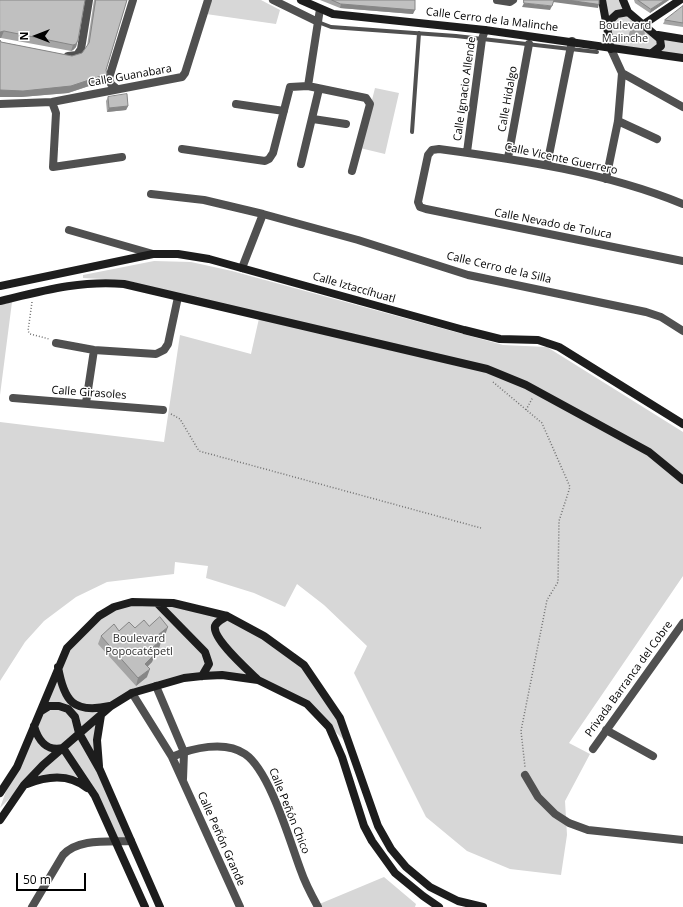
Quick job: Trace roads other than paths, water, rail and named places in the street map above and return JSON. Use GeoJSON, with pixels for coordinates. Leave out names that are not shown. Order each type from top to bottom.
{"type":"FeatureCollection","features":[{"type":"Feature","properties":{"kind":"street"},"geometry":{"type":"LineString","coordinates":[[63,55],[71,57],[77,55],[81,49],[89,0]]}},
{"type":"Feature","properties":{"kind":"street"},"geometry":{"type":"LineString","coordinates":[[116,88],[111,84],[109,78],[133,0]]}},
{"type":"Feature","properties":{"kind":"street","name":"Calle Guanabara"},"geometry":{"type":"LineString","coordinates":[[0,104],[52,102],[116,88],[182,77],[208,0]]}},
{"type":"Feature","properties":{"kind":"street","name":"Calle Cerro de la Malinche"},"geometry":{"type":"LineString","coordinates":[[273,0],[318,22]]}},
{"type":"Feature","properties":{"kind":"street","name":"Calle Cerro de la Malinche"},"geometry":{"type":"LineString","coordinates":[[301,0],[333,14],[485,30],[571,45],[597,45],[611,49],[683,58]]}},
{"type":"Feature","properties":{"kind":"street"},"geometry":{"type":"LineString","coordinates":[[497,0],[510,2],[513,0]]}},
{"type":"Feature","properties":{"kind":"street"},"geometry":{"type":"LineString","coordinates":[[602,0],[605,25],[611,49],[622,73],[618,121],[606,179]]}},
{"type":"Feature","properties":{"kind":"street"},"geometry":{"type":"LineString","coordinates":[[623,0],[628,12],[658,36],[661,42],[660,46],[652,54]]}},
{"type":"Feature","properties":{"kind":"street"},"geometry":{"type":"LineString","coordinates":[[644,24],[680,0]]}},
{"type":"Feature","properties":{"kind":"street"},"geometry":{"type":"LineString","coordinates":[[308,86],[320,9]]}},
{"type":"Feature","properties":{"kind":"street"},"geometry":{"type":"LineString","coordinates":[[605,25],[617,14],[628,12]]}},
{"type":"Feature","properties":{"kind":"street","name":"Calle Ignacio Allende"},"geometry":{"type":"LineString","coordinates":[[467,152],[482,39],[485,30]]}},
{"type":"Feature","properties":{"kind":"street"},"geometry":{"type":"LineString","coordinates":[[658,36],[683,38]]}},
{"type":"Feature","properties":{"kind":"street","name":"Calle Hidalgo"},"geometry":{"type":"LineString","coordinates":[[508,158],[529,44]]}},
{"type":"Feature","properties":{"kind":"street"},"geometry":{"type":"LineString","coordinates":[[547,165],[571,45]]}},
{"type":"Feature","properties":{"kind":"street"},"geometry":{"type":"LineString","coordinates":[[622,73],[683,107]]}},
{"type":"Feature","properties":{"kind":"street"},"geometry":{"type":"LineString","coordinates":[[182,149],[265,161],[273,153],[290,87],[308,86],[366,98],[369,101],[370,104],[352,171]]}},
{"type":"Feature","properties":{"kind":"street"},"geometry":{"type":"LineString","coordinates":[[301,164],[319,89]]}},
{"type":"Feature","properties":{"kind":"street"},"geometry":{"type":"LineString","coordinates":[[52,102],[56,113],[53,167],[122,157]]}},
{"type":"Feature","properties":{"kind":"street"},"geometry":{"type":"LineString","coordinates":[[236,104],[284,111]]}},
{"type":"Feature","properties":{"kind":"street"},"geometry":{"type":"LineString","coordinates":[[313,119],[346,124]]}},
{"type":"Feature","properties":{"kind":"street"},"geometry":{"type":"LineString","coordinates":[[618,121],[657,139]]}},
{"type":"Feature","properties":{"kind":"street","name":"Calle Vicente Guerrero"},"geometry":{"type":"LineString","coordinates":[[420,207],[418,202],[428,155],[432,150],[438,149],[508,158],[547,165],[656,193],[683,204]]}},
{"type":"Feature","properties":{"kind":"street","name":"Calle Cerro de la Silla"},"geometry":{"type":"LineString","coordinates":[[151,194],[204,200],[263,214],[358,240],[468,274],[646,312],[661,317],[683,330]]}},
{"type":"Feature","properties":{"kind":"street","name":"Calle Nevado de Toluca"},"geometry":{"type":"LineString","coordinates":[[420,207],[683,261]]}},
{"type":"Feature","properties":{"kind":"street"},"geometry":{"type":"LineString","coordinates":[[242,268],[263,214]]}},
{"type":"Feature","properties":{"kind":"street"},"geometry":{"type":"LineString","coordinates":[[69,230],[153,254]]}},
{"type":"Feature","properties":{"kind":"street","name":"Calle Iztaccíhuatl"},"geometry":{"type":"LineString","coordinates":[[0,286],[153,254],[178,254],[209,259],[500,339],[529,339],[559,347],[683,424]]}},
{"type":"Feature","properties":{"kind":"street"},"geometry":{"type":"LineString","coordinates":[[0,300],[63,286],[99,282],[124,284],[487,369],[536,390],[656,456],[675,475],[683,480]]}},
{"type":"Feature","properties":{"kind":"street"},"geometry":{"type":"LineString","coordinates":[[56,343],[94,350],[156,354],[164,350],[168,344],[178,297]]}},
{"type":"Feature","properties":{"kind":"street"},"geometry":{"type":"LineString","coordinates":[[86,403],[94,350]]}},
{"type":"Feature","properties":{"kind":"street","name":"Calle Girasoles"},"geometry":{"type":"LineString","coordinates":[[13,398],[163,410]]}},
{"type":"Feature","properties":{"kind":"street"},"geometry":{"type":"LineString","coordinates":[[0,793],[17,767],[58,666],[67,648],[99,616],[114,607],[132,602],[173,603],[227,616],[264,636],[304,665],[340,718],[378,826],[387,843],[406,867],[430,887],[458,902],[483,907]]}},
{"type":"Feature","properties":{"kind":"street"},"geometry":{"type":"LineString","coordinates":[[157,603],[205,652],[209,664],[202,676]]}},
{"type":"Feature","properties":{"kind":"street"},"geometry":{"type":"LineString","coordinates":[[227,616],[218,621],[215,626],[216,634],[227,650],[258,680],[307,704],[330,727],[342,757],[364,826],[372,841],[395,873],[439,907]]}},
{"type":"Feature","properties":{"kind":"street","name":"Privada Barranca del Cobre"},"geometry":{"type":"LineString","coordinates":[[593,748],[683,623]]}},
{"type":"Feature","properties":{"kind":"street"},"geometry":{"type":"LineString","coordinates":[[58,666],[63,691],[79,707],[94,710],[111,706]]}},
{"type":"Feature","properties":{"kind":"street"},"geometry":{"type":"LineString","coordinates":[[0,820],[24,785],[43,765],[111,706],[132,693],[184,678],[202,676],[222,675],[258,680]]}},
{"type":"Feature","properties":{"kind":"street","name":"Calle Peñón Grande"},"geometry":{"type":"LineString","coordinates":[[156,686],[184,752],[182,779]]}},
{"type":"Feature","properties":{"kind":"street","name":"Calle Peñón Grande"},"geometry":{"type":"LineString","coordinates":[[132,693],[172,757],[240,907]]}},
{"type":"Feature","properties":{"kind":"street"},"geometry":{"type":"LineString","coordinates":[[41,711],[54,705],[68,709],[75,716],[79,733],[100,770],[160,907]]}},
{"type":"Feature","properties":{"kind":"street"},"geometry":{"type":"LineString","coordinates":[[100,770],[97,740],[101,715]]}},
{"type":"Feature","properties":{"kind":"street"},"geometry":{"type":"LineString","coordinates":[[34,726],[38,738],[45,745],[50,748],[63,748]]}},
{"type":"Feature","properties":{"kind":"street"},"geometry":{"type":"LineString","coordinates":[[606,730],[653,756]]}},
{"type":"Feature","properties":{"kind":"street","name":"Calle Peñón Chico"},"geometry":{"type":"LineString","coordinates":[[172,757],[184,752],[222,747],[245,753],[254,761],[262,773],[282,819],[302,874],[318,907]]}},
{"type":"Feature","properties":{"kind":"street"},"geometry":{"type":"LineString","coordinates":[[63,748],[95,796],[145,907]]}},
{"type":"Feature","properties":{"kind":"street"},"geometry":{"type":"LineString","coordinates":[[526,775],[538,797],[555,814],[569,823],[588,830],[683,840]]}},
{"type":"Feature","properties":{"kind":"street"},"geometry":{"type":"LineString","coordinates":[[24,785],[40,779],[70,778],[79,781],[95,796]]}},
{"type":"Feature","properties":{"kind":"street"},"geometry":{"type":"LineString","coordinates":[[670,839],[683,832]]}},
{"type":"Feature","properties":{"kind":"street"},"geometry":{"type":"LineString","coordinates":[[32,907],[68,848],[84,844],[130,841]]}},
{"type":"Feature","properties":{"kind":"lane","name":"Calle Cerro de la Malinche"},"geometry":{"type":"LineString","coordinates":[[318,22],[331,27],[419,33],[529,44],[571,45],[597,52]]}},
{"type":"Feature","properties":{"kind":"lane"},"geometry":{"type":"LineString","coordinates":[[412,132],[419,33]]}},
{"type":"Feature","properties":{"kind":"park label","name":"Boulevard Malinche"},"geometry":{"type":"Point","coordinates":[625,32]}},
{"type":"Feature","properties":{"kind":"park label","name":"Boulevard Popocatépetl"},"geometry":{"type":"Point","coordinates":[139,645]}}]}
